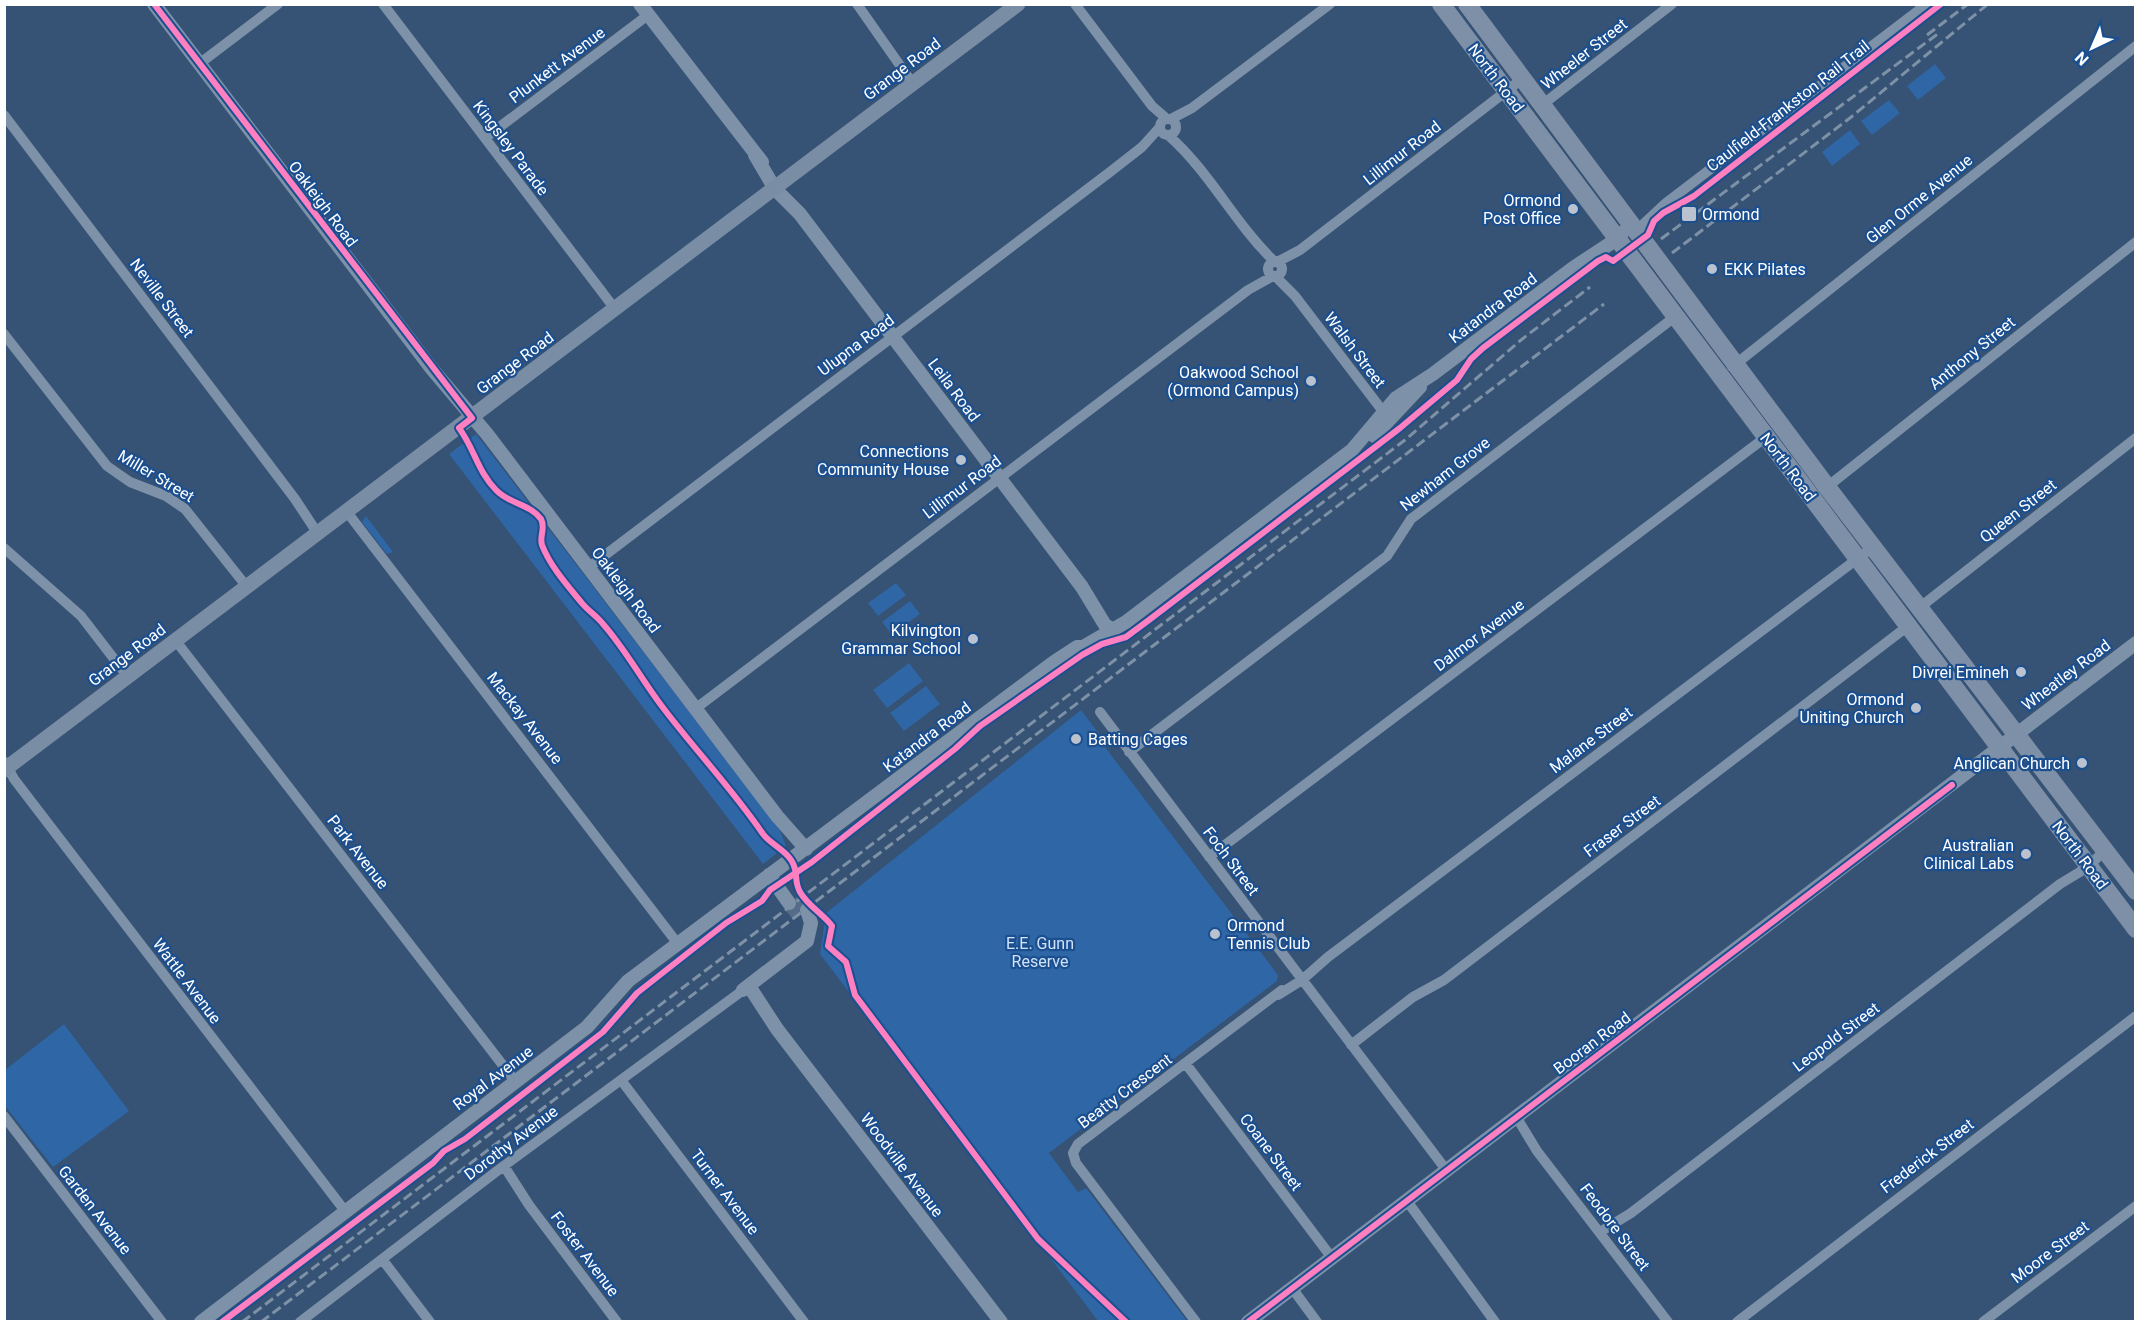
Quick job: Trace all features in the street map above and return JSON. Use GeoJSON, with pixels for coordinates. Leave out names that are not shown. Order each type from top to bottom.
{"type":"FeatureCollection","features":[{"type":"Feature","properties":{"kind":"highway","name":"North Road"},"geometry":{"type":"LineString","coordinates":[[1441,4],[2136,929]]}},
{"type":"Feature","properties":{"kind":"highway","name":"North Road"},"geometry":{"type":"LineString","coordinates":[[1467,4],[1827,487],[2136,891]]}},
{"type":"Feature","properties":{"kind":"highway"},"geometry":{"type":"LineString","coordinates":[[1959,696],[1977,682]]}},
{"type":"Feature","properties":{"kind":"main road","name":"Grange Road"},"geometry":{"type":"LineString","coordinates":[[6,767],[472,418],[1018,4]]}},
{"type":"Feature","properties":{"kind":"street","name":"Oakleigh Road"},"geometry":{"type":"LineString","coordinates":[[154,4],[588,568],[784,826],[786,835],[802,852]]}},
{"type":"Feature","properties":{"kind":"street"},"geometry":{"type":"LineString","coordinates":[[199,64],[278,4]]}},
{"type":"Feature","properties":{"kind":"street","name":"Kingsley Parade"},"geometry":{"type":"LineString","coordinates":[[383,4],[615,309]]}},
{"type":"Feature","properties":{"kind":"street"},"geometry":{"type":"LineString","coordinates":[[857,4],[916,82]]}},
{"type":"Feature","properties":{"kind":"street","name":"Walsh Street"},"geometry":{"type":"LineString","coordinates":[[1075,4],[1387,417]]}},
{"type":"Feature","properties":{"kind":"street","name":"Ulupna Road"},"geometry":{"type":"LineString","coordinates":[[588,568],[1330,4]]}},
{"type":"Feature","properties":{"kind":"street","name":"Wheeler Street"},"geometry":{"type":"LineString","coordinates":[[1542,105],[1672,4]]}},
{"type":"Feature","properties":{"kind":"street"},"geometry":{"type":"LineString","coordinates":[[1633,227],[1927,4]]}},
{"type":"Feature","properties":{"kind":"street","name":"Plunkett Avenue"},"geometry":{"type":"LineString","coordinates":[[484,138],[644,10]]}},
{"type":"Feature","properties":{"kind":"street","name":"Leila Road"},"geometry":{"type":"LineString","coordinates":[[644,10],[1111,626]]}},
{"type":"Feature","properties":{"kind":"street","name":"Glen Orme Avenue"},"geometry":{"type":"LineString","coordinates":[[1721,376],[2136,46]]}},
{"type":"Feature","properties":{"kind":"street","name":"Lillimur Road"},"geometry":{"type":"LineString","coordinates":[[695,709],[1248,290],[1522,79]]}},
{"type":"Feature","properties":{"kind":"street","name":"Neville Street"},"geometry":{"type":"LineString","coordinates":[[4,115],[320,532]]}},
{"type":"Feature","properties":{"kind":"street","name":"Katandra Road"},"geometry":{"type":"LineString","coordinates":[[802,852],[1077,647],[1083,647],[1111,626],[1134,616],[1352,450],[1371,438],[1387,417],[1433,374],[1614,235],[1633,227]]}},
{"type":"Feature","properties":{"kind":"street","name":"Anthony Street"},"geometry":{"type":"LineString","coordinates":[[1827,487],[2136,242]]}},
{"type":"Feature","properties":{"kind":"street","name":"Newham Grove"},"geometry":{"type":"LineString","coordinates":[[1129,752],[1390,553],[1411,519],[1676,316]]}},
{"type":"Feature","properties":{"kind":"street","name":"Miller Street"},"geometry":{"type":"LineString","coordinates":[[4,334],[107,466],[130,482],[166,496],[185,509],[247,587]]}},
{"type":"Feature","properties":{"kind":"street","name":"Dalmor Avenue"},"geometry":{"type":"LineString","coordinates":[[1209,857],[1766,437]]}},
{"type":"Feature","properties":{"kind":"street","name":"Queen Street"},"geometry":{"type":"LineString","coordinates":[[1919,608],[2136,438]]}},
{"type":"Feature","properties":{"kind":"street","name":"Mackay Avenue"},"geometry":{"type":"LineString","coordinates":[[347,512],[678,944]]}},
{"type":"Feature","properties":{"kind":"street","name":"Malane Street"},"geometry":{"type":"LineString","coordinates":[[1300,978],[1873,547]]}},
{"type":"Feature","properties":{"kind":"street"},"geometry":{"type":"LineString","coordinates":[[4,548],[81,616],[128,677]]}},
{"type":"Feature","properties":{"kind":"street","name":"Fraser Street"},"geometry":{"type":"LineString","coordinates":[[1351,1045],[1413,997],[1444,980],[1908,626]]}},
{"type":"Feature","properties":{"kind":"street","name":"Park Avenue"},"geometry":{"type":"LineString","coordinates":[[176,641],[515,1082]]}},
{"type":"Feature","properties":{"kind":"street","name":"Wheatley Road"},"geometry":{"type":"LineString","coordinates":[[2017,734],[2134,648]]}},
{"type":"Feature","properties":{"kind":"street","name":"Foch Street"},"geometry":{"type":"LineString","coordinates":[[1100,712],[1447,1171]]}},
{"type":"Feature","properties":{"kind":"street","name":"Booran Road"},"geometry":{"type":"LineString","coordinates":[[1248,1322],[2017,734]]}},
{"type":"Feature","properties":{"kind":"street","name":"Wattle Avenue"},"geometry":{"type":"LineString","coordinates":[[6,767],[345,1211]]}},
{"type":"Feature","properties":{"kind":"street","name":"Leopold Street"},"geometry":{"type":"LineString","coordinates":[[1602,1235],[2105,850]]}},
{"type":"Feature","properties":{"kind":"street","name":"Royal Avenue"},"geometry":{"type":"LineString","coordinates":[[201,1322],[587,1027],[621,987],[802,852]]}},
{"type":"Feature","properties":{"kind":"street"},"geometry":{"type":"LineString","coordinates":[[773,873],[793,900]]}},
{"type":"Feature","properties":{"kind":"street"},"geometry":{"type":"LineString","coordinates":[[745,988],[796,950],[803,927],[803,913]]}},
{"type":"Feature","properties":{"kind":"street","name":"Beatty Crescent"},"geometry":{"type":"LineString","coordinates":[[1196,1322],[1073,1156],[1078,1144],[1300,978]]}},
{"type":"Feature","properties":{"kind":"street","name":"Woodville Avenue"},"geometry":{"type":"LineString","coordinates":[[745,988],[1001,1322]]}},
{"type":"Feature","properties":{"kind":"street","name":"Dorothy Avenue"},"geometry":{"type":"LineString","coordinates":[[300,1322],[501,1168],[745,988]]}},
{"type":"Feature","properties":{"kind":"street","name":"Frederick Street"},"geometry":{"type":"LineString","coordinates":[[1737,1322],[2136,1016]]}},
{"type":"Feature","properties":{"kind":"street","name":"Coane Street"},"geometry":{"type":"LineString","coordinates":[[1186,1064],[1332,1258]]}},
{"type":"Feature","properties":{"kind":"street","name":"Turner Avenue"},"geometry":{"type":"LineString","coordinates":[[621,1080],[804,1322]]}},
{"type":"Feature","properties":{"kind":"street","name":"Garden Avenue"},"geometry":{"type":"LineString","coordinates":[[4,1116],[162,1322]]}},
{"type":"Feature","properties":{"kind":"street","name":"Feodore Street"},"geometry":{"type":"LineString","coordinates":[[1514,1120],[1668,1322]]}},
{"type":"Feature","properties":{"kind":"street","name":"Foster Avenue"},"geometry":{"type":"LineString","coordinates":[[501,1168],[617,1322]]}},
{"type":"Feature","properties":{"kind":"street"},"geometry":{"type":"LineString","coordinates":[[1404,1203],[1495,1322]]}},
{"type":"Feature","properties":{"kind":"street","name":"Moore Street"},"geometry":{"type":"LineString","coordinates":[[1983,1322],[2136,1206]]}},
{"type":"Feature","properties":{"kind":"street"},"geometry":{"type":"LineString","coordinates":[[382,1259],[429,1322]]}},
{"type":"Feature","properties":{"kind":"street"},"geometry":{"type":"LineString","coordinates":[[1292,1288],[1317,1322]]}},
{"type":"Feature","properties":{"kind":"green space"},"geometry":{"type":"Polygon","coordinates":[[[1935,64],[1946,78],[1918,100],[1907,86],[1935,64]]]}},
{"type":"Feature","properties":{"kind":"green space"},"geometry":{"type":"Polygon","coordinates":[[[1889,100],[1900,113],[1872,135],[1861,121],[1889,100]]]}},
{"type":"Feature","properties":{"kind":"green space"},"geometry":{"type":"Polygon","coordinates":[[[1850,130],[1860,144],[1832,166],[1822,152],[1850,130]]]}},
{"type":"Feature","properties":{"kind":"green space"},"geometry":{"type":"Polygon","coordinates":[[[476,434],[780,830],[786,846],[763,864],[449,454],[476,434]]]}},
{"type":"Feature","properties":{"kind":"green space"},"geometry":{"type":"Polygon","coordinates":[[[366,516],[393,552],[387,554],[362,522],[366,516]]]}},
{"type":"Feature","properties":{"kind":"green space"},"geometry":{"type":"Polygon","coordinates":[[[896,583],[906,595],[878,616],[868,603],[896,583]]]}},
{"type":"Feature","properties":{"kind":"green space"},"geometry":{"type":"Polygon","coordinates":[[[910,601],[920,614],[892,635],[882,622],[910,601]]]}},
{"type":"Feature","properties":{"kind":"green space"},"geometry":{"type":"Polygon","coordinates":[[[909,663],[923,681],[887,708],[873,690],[909,663]]]}},
{"type":"Feature","properties":{"kind":"green space"},"geometry":{"type":"Polygon","coordinates":[[[926,686],[940,704],[904,731],[890,713],[926,686]]]}},
{"type":"Feature","properties":{"kind":"green space","name":"E.E. Gunn Reserve"},"geometry":{"type":"Polygon","coordinates":[[[1081,710],[1100,735],[1099,739],[1278,975],[1277,981],[1049,1153],[1078,1192],[1086,1188],[1187,1321],[1098,1321],[820,954],[826,913],[1081,710]]]}},
{"type":"Feature","properties":{"kind":"green space"},"geometry":{"type":"Polygon","coordinates":[[[64,1024],[129,1111],[53,1167],[5,1106],[5,1070],[64,1024]]]}},
{"type":"Feature","properties":{"kind":"tunnel"},"geometry":{"type":"LineString","coordinates":[[797,897],[807,910]]}},
{"type":"Feature","properties":{"kind":"tunnel"},"geometry":{"type":"LineString","coordinates":[[789,903],[799,916]]}},
{"type":"Feature","properties":{"kind":"railway"},"geometry":{"type":"LineString","coordinates":[[1927,35],[1968,4]]}},
{"type":"Feature","properties":{"kind":"railway"},"geometry":{"type":"LineString","coordinates":[[1672,253],[1850,118],[1988,4]]}},
{"type":"Feature","properties":{"kind":"railway"},"geometry":{"type":"LineString","coordinates":[[1661,239],[1939,33]]}},
{"type":"Feature","properties":{"kind":"railway"},"geometry":{"type":"LineString","coordinates":[[242,1322],[1405,440],[1521,340],[1590,287]]}},
{"type":"Feature","properties":{"kind":"railway"},"geometry":{"type":"LineString","coordinates":[[261,1322],[1604,304]]}},
{"type":"Feature","properties":{"kind":"cycle path"},"geometry":{"type":"LineString","coordinates":[[154,4],[472,418],[459,428],[490,483],[501,495],[531,510],[541,519],[542,545],[559,575],[583,605],[601,621],[664,709],[763,834],[790,858],[800,892],[832,926],[828,946],[846,962],[855,995],[1038,1239],[1126,1322]]}},
{"type":"Feature","properties":{"kind":"cycle path","name":"Caulfield-Frankston Rail Trail"},"geometry":{"type":"LineString","coordinates":[[222,1322],[603,1032],[637,993],[726,923],[762,901],[770,890],[812,862],[955,749],[980,726],[1082,655],[1102,644],[1126,637],[1149,620],[1400,428],[1457,380],[1471,359],[1483,348],[1598,261],[1606,257],[1613,261],[1648,235],[1654,221],[1663,213],[1694,196],[1941,4]]}},
{"type":"Feature","properties":{"kind":"cycle path"},"geometry":{"type":"LineString","coordinates":[[1248,1322],[1952,785]]}},
{"type":"Feature","properties":{"kind":"place","name":"Ormond Post Office"},"geometry":{"type":"Point","coordinates":[1573,209]}},
{"type":"Feature","properties":{"kind":"place","name":"Ormond"},"geometry":{"type":"Point","coordinates":[1689,214]}},
{"type":"Feature","properties":{"kind":"place","name":"EKK Pilates"},"geometry":{"type":"Point","coordinates":[1712,269]}},
{"type":"Feature","properties":{"kind":"place","name":"Oakwood School (Ormond Campus)"},"geometry":{"type":"Point","coordinates":[1311,381]}},
{"type":"Feature","properties":{"kind":"place","name":"Connections Community House"},"geometry":{"type":"Point","coordinates":[961,460]}},
{"type":"Feature","properties":{"kind":"place","name":"Kilvington Grammar School"},"geometry":{"type":"Point","coordinates":[973,639]}},
{"type":"Feature","properties":{"kind":"place","name":"Divrei Emineh"},"geometry":{"type":"Point","coordinates":[2021,672]}},
{"type":"Feature","properties":{"kind":"place","name":"Ormond Uniting Church"},"geometry":{"type":"Point","coordinates":[1916,708]}},
{"type":"Feature","properties":{"kind":"place","name":"Batting Cages"},"geometry":{"type":"Point","coordinates":[1076,739]}},
{"type":"Feature","properties":{"kind":"place","name":"Anglican Church"},"geometry":{"type":"Point","coordinates":[2082,763]}},
{"type":"Feature","properties":{"kind":"place","name":"Australian Clinical Labs"},"geometry":{"type":"Point","coordinates":[2026,854]}},
{"type":"Feature","properties":{"kind":"place","name":"Ormond Tennis Club"},"geometry":{"type":"Point","coordinates":[1215,934]}}]}
